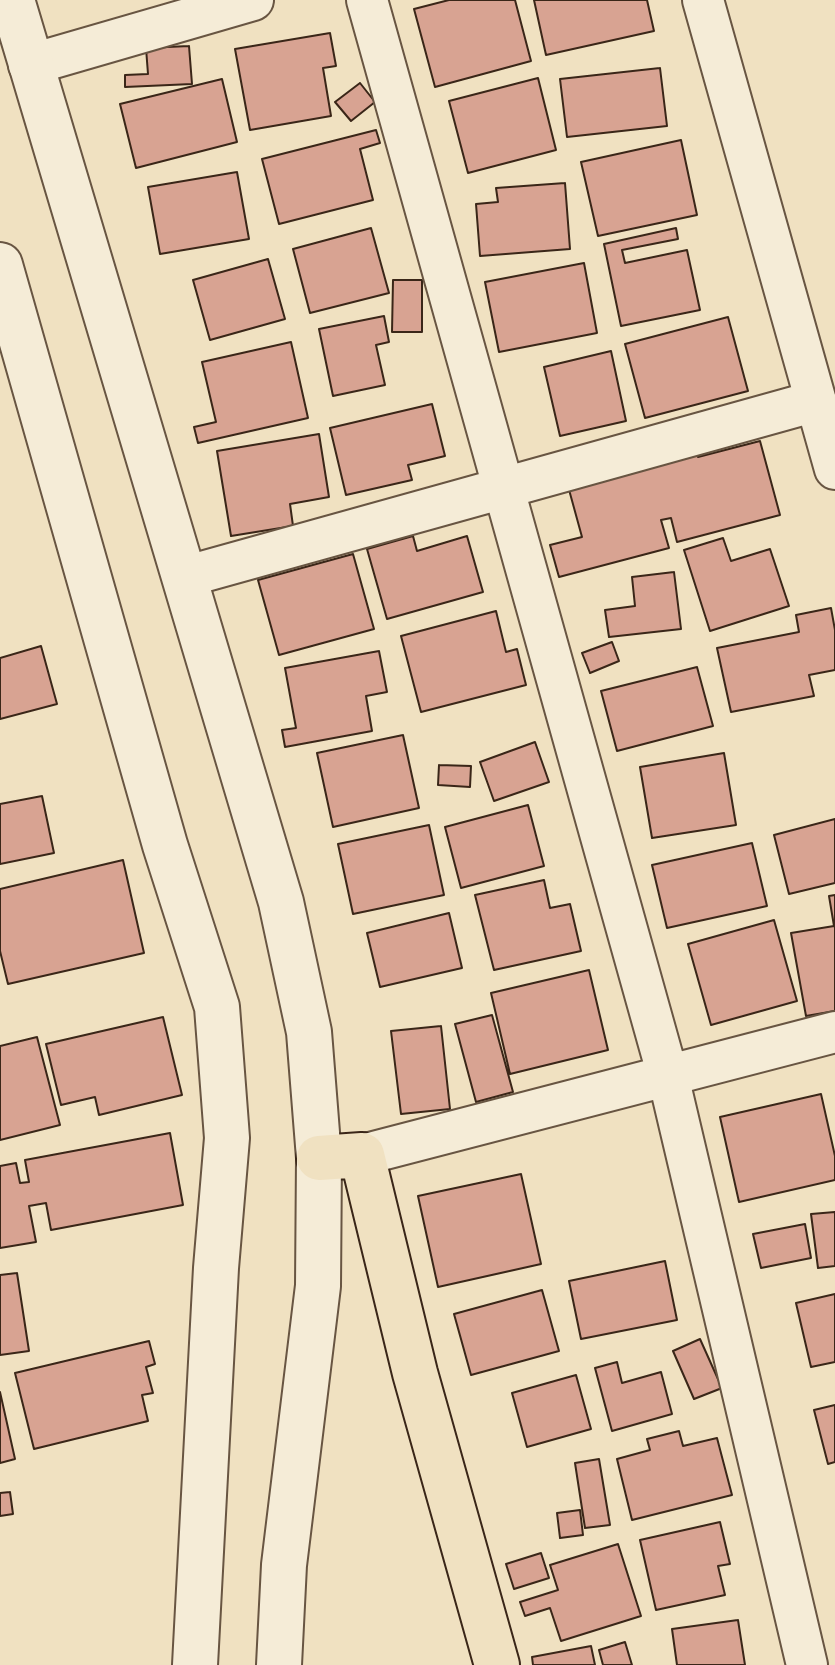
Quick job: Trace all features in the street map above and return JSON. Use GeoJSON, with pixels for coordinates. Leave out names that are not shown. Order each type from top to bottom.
{"type":"FeatureCollection","features":[{"type":"Feature","properties":{"kind":"main road"},"geometry":{"type":"LineString","coordinates":[[319,1158],[362,1155],[415,1373],[497,1665]]}},
{"type":"Feature","properties":{"kind":"street"},"geometry":{"type":"LineString","coordinates":[[12,0],[281,902],[309,1032],[319,1158],[318,1286],[284,1565],[279,1665]]}},
{"type":"Feature","properties":{"kind":"street"},"geometry":{"type":"LineString","coordinates":[[29,65],[253,0]]}},
{"type":"Feature","properties":{"kind":"street"},"geometry":{"type":"LineString","coordinates":[[367,0],[668,1076],[807,1665]]}},
{"type":"Feature","properties":{"kind":"street"},"geometry":{"type":"LineString","coordinates":[[703,0],[835,469]]}},
{"type":"Feature","properties":{"kind":"street"},"geometry":{"type":"LineString","coordinates":[[0,265],[165,845],[217,1007],[227,1138],[216,1268],[195,1665]]}},
{"type":"Feature","properties":{"kind":"street"},"geometry":{"type":"LineString","coordinates":[[184,577],[503,485],[816,401]]}},
{"type":"Feature","properties":{"kind":"street"},"geometry":{"type":"LineString","coordinates":[[362,1155],[835,1032]]}},
{"type":"Feature","properties":{"kind":"building"},"geometry":{"type":"Polygon","coordinates":[[[449,0],[515,0],[531,61],[435,87],[414,9],[449,0]]]}},
{"type":"Feature","properties":{"kind":"building"},"geometry":{"type":"Polygon","coordinates":[[[534,0],[647,0],[654,31],[546,55],[534,0]]]}},
{"type":"Feature","properties":{"kind":"building"},"geometry":{"type":"Polygon","coordinates":[[[330,33],[336,66],[323,68],[331,116],[250,130],[235,49],[330,33]]]}},
{"type":"Feature","properties":{"kind":"building"},"geometry":{"type":"Polygon","coordinates":[[[189,46],[192,84],[125,87],[125,75],[148,74],[146,48],[189,46]]]}},
{"type":"Feature","properties":{"kind":"building"},"geometry":{"type":"Polygon","coordinates":[[[660,68],[667,126],[567,137],[560,79],[660,68]]]}},
{"type":"Feature","properties":{"kind":"building"},"geometry":{"type":"Polygon","coordinates":[[[538,78],[556,150],[468,173],[449,101],[538,78]]]}},
{"type":"Feature","properties":{"kind":"building"},"geometry":{"type":"Polygon","coordinates":[[[222,79],[237,142],[136,168],[120,104],[222,79]]]}},
{"type":"Feature","properties":{"kind":"building"},"geometry":{"type":"Polygon","coordinates":[[[360,83],[375,102],[351,121],[335,102],[360,83]]]}},
{"type":"Feature","properties":{"kind":"building"},"geometry":{"type":"Polygon","coordinates":[[[376,130],[380,143],[360,149],[373,200],[279,224],[262,159],[376,130]]]}},
{"type":"Feature","properties":{"kind":"building"},"geometry":{"type":"Polygon","coordinates":[[[681,140],[697,215],[598,236],[581,162],[681,140]]]}},
{"type":"Feature","properties":{"kind":"building"},"geometry":{"type":"Polygon","coordinates":[[[237,172],[249,239],[160,254],[148,187],[237,172]]]}},
{"type":"Feature","properties":{"kind":"building"},"geometry":{"type":"Polygon","coordinates":[[[565,183],[570,249],[480,256],[476,204],[498,202],[496,188],[565,183]]]}},
{"type":"Feature","properties":{"kind":"building"},"geometry":{"type":"Polygon","coordinates":[[[371,228],[389,293],[310,313],[293,249],[371,228]]]}},
{"type":"Feature","properties":{"kind":"building"},"geometry":{"type":"Polygon","coordinates":[[[676,228],[678,239],[622,250],[625,263],[687,250],[700,310],[621,326],[604,244],[676,228]]]}},
{"type":"Feature","properties":{"kind":"building"},"geometry":{"type":"Polygon","coordinates":[[[268,259],[285,319],[210,340],[193,280],[268,259]]]}},
{"type":"Feature","properties":{"kind":"building"},"geometry":{"type":"Polygon","coordinates":[[[584,263],[597,333],[499,352],[485,282],[584,263]]]}},
{"type":"Feature","properties":{"kind":"building"},"geometry":{"type":"Polygon","coordinates":[[[393,280],[422,280],[422,332],[392,332],[393,280]]]}},
{"type":"Feature","properties":{"kind":"building"},"geometry":{"type":"Polygon","coordinates":[[[384,316],[389,342],[376,345],[385,385],[333,396],[319,329],[384,316]]]}},
{"type":"Feature","properties":{"kind":"building"},"geometry":{"type":"Polygon","coordinates":[[[728,317],[748,391],[645,418],[625,344],[728,317]]]}},
{"type":"Feature","properties":{"kind":"building"},"geometry":{"type":"Polygon","coordinates":[[[291,342],[308,418],[198,443],[194,427],[216,422],[202,362],[291,342]]]}},
{"type":"Feature","properties":{"kind":"building"},"geometry":{"type":"Polygon","coordinates":[[[611,351],[626,421],[560,436],[544,367],[611,351]]]}},
{"type":"Feature","properties":{"kind":"building"},"geometry":{"type":"Polygon","coordinates":[[[432,404],[445,456],[408,465],[412,480],[346,495],[330,428],[432,404]]]}},
{"type":"Feature","properties":{"kind":"building"},"geometry":{"type":"Polygon","coordinates":[[[319,434],[329,497],[290,504],[293,526],[231,536],[217,451],[319,434]]]}},
{"type":"Feature","properties":{"kind":"building"},"geometry":{"type":"Polygon","coordinates":[[[760,441],[780,515],[677,542],[671,518],[661,520],[669,548],[559,577],[550,545],[582,537],[568,486],[697,453],[698,457],[760,441]]]}},
{"type":"Feature","properties":{"kind":"building"},"geometry":{"type":"Polygon","coordinates":[[[413,536],[417,551],[467,536],[483,592],[387,619],[367,549],[413,536]]]}},
{"type":"Feature","properties":{"kind":"building"},"geometry":{"type":"Polygon","coordinates":[[[723,538],[731,561],[770,549],[789,606],[710,631],[684,550],[723,538]]]}},
{"type":"Feature","properties":{"kind":"building"},"geometry":{"type":"Polygon","coordinates":[[[353,554],[374,629],[279,655],[258,580],[353,554]]]}},
{"type":"Feature","properties":{"kind":"building"},"geometry":{"type":"Polygon","coordinates":[[[674,572],[681,629],[609,637],[605,610],[635,606],[632,577],[674,572]]]}},
{"type":"Feature","properties":{"kind":"building"},"geometry":{"type":"Polygon","coordinates":[[[831,608],[835,630],[835,670],[809,675],[814,696],[731,712],[717,648],[799,632],[796,615],[831,608]]]}},
{"type":"Feature","properties":{"kind":"building"},"geometry":{"type":"Polygon","coordinates":[[[496,611],[506,652],[517,649],[526,685],[421,712],[401,636],[496,611]]]}},
{"type":"Feature","properties":{"kind":"building"},"geometry":{"type":"Polygon","coordinates":[[[612,642],[619,661],[590,673],[582,653],[612,642]]]}},
{"type":"Feature","properties":{"kind":"building"},"geometry":{"type":"Polygon","coordinates":[[[41,646],[57,704],[0,719],[0,658],[41,646]]]}},
{"type":"Feature","properties":{"kind":"building"},"geometry":{"type":"Polygon","coordinates":[[[379,651],[387,692],[366,696],[372,731],[285,747],[282,730],[296,728],[285,668],[379,651]]]}},
{"type":"Feature","properties":{"kind":"building"},"geometry":{"type":"Polygon","coordinates":[[[697,667],[713,726],[617,751],[601,691],[697,667]]]}},
{"type":"Feature","properties":{"kind":"building"},"geometry":{"type":"Polygon","coordinates":[[[403,735],[419,808],[333,827],[317,753],[403,735]]]}},
{"type":"Feature","properties":{"kind":"building"},"geometry":{"type":"Polygon","coordinates":[[[535,742],[549,782],[494,801],[480,762],[535,742]]]}},
{"type":"Feature","properties":{"kind":"building"},"geometry":{"type":"Polygon","coordinates":[[[724,753],[736,825],[652,838],[640,767],[724,753]]]}},
{"type":"Feature","properties":{"kind":"building"},"geometry":{"type":"Polygon","coordinates":[[[439,765],[471,766],[470,787],[438,785],[439,765]]]}},
{"type":"Feature","properties":{"kind":"building"},"geometry":{"type":"Polygon","coordinates":[[[42,796],[54,853],[0,864],[0,804],[42,796]]]}},
{"type":"Feature","properties":{"kind":"building"},"geometry":{"type":"Polygon","coordinates":[[[528,805],[544,866],[461,888],[445,827],[528,805]]]}},
{"type":"Feature","properties":{"kind":"building"},"geometry":{"type":"Polygon","coordinates":[[[835,819],[835,883],[789,894],[774,835],[835,819]]]}},
{"type":"Feature","properties":{"kind":"building"},"geometry":{"type":"Polygon","coordinates":[[[429,825],[444,895],[353,914],[338,844],[429,825]]]}},
{"type":"Feature","properties":{"kind":"building"},"geometry":{"type":"Polygon","coordinates":[[[752,843],[767,906],[667,928],[652,865],[752,843]]]}},
{"type":"Feature","properties":{"kind":"building"},"geometry":{"type":"Polygon","coordinates":[[[123,860],[144,953],[8,984],[0,951],[0,889],[123,860]]]}},
{"type":"Feature","properties":{"kind":"building"},"geometry":{"type":"Polygon","coordinates":[[[544,880],[550,908],[570,904],[581,951],[494,970],[475,895],[544,880]]]}},
{"type":"Feature","properties":{"kind":"building"},"geometry":{"type":"Polygon","coordinates":[[[835,895],[835,1011],[806,1016],[791,933],[834,926],[829,896],[835,895]]]}},
{"type":"Feature","properties":{"kind":"building"},"geometry":{"type":"Polygon","coordinates":[[[449,913],[462,968],[380,987],[367,933],[449,913]]]}},
{"type":"Feature","properties":{"kind":"building"},"geometry":{"type":"Polygon","coordinates":[[[774,920],[797,1001],[711,1025],[688,944],[774,920]]]}},
{"type":"Feature","properties":{"kind":"building"},"geometry":{"type":"Polygon","coordinates":[[[589,970],[608,1050],[510,1074],[491,993],[589,970]]]}},
{"type":"Feature","properties":{"kind":"building"},"geometry":{"type":"Polygon","coordinates":[[[492,1015],[513,1092],[476,1102],[455,1024],[492,1015]]]}},
{"type":"Feature","properties":{"kind":"building"},"geometry":{"type":"Polygon","coordinates":[[[163,1017],[182,1095],[99,1115],[95,1097],[61,1105],[46,1044],[163,1017]]]}},
{"type":"Feature","properties":{"kind":"building"},"geometry":{"type":"Polygon","coordinates":[[[441,1026],[450,1109],[401,1114],[391,1031],[441,1026]]]}},
{"type":"Feature","properties":{"kind":"building"},"geometry":{"type":"Polygon","coordinates":[[[37,1037],[60,1125],[0,1140],[0,1046],[37,1037]]]}},
{"type":"Feature","properties":{"kind":"building"},"geometry":{"type":"Polygon","coordinates":[[[821,1094],[835,1156],[835,1180],[739,1202],[720,1117],[821,1094]]]}},
{"type":"Feature","properties":{"kind":"building"},"geometry":{"type":"Polygon","coordinates":[[[170,1133],[183,1205],[51,1230],[46,1203],[29,1206],[36,1242],[0,1248],[0,1166],[16,1163],[20,1183],[29,1182],[25,1160],[170,1133]]]}},
{"type":"Feature","properties":{"kind":"building"},"geometry":{"type":"Polygon","coordinates":[[[521,1174],[541,1264],[438,1287],[418,1196],[521,1174]]]}},
{"type":"Feature","properties":{"kind":"building"},"geometry":{"type":"Polygon","coordinates":[[[835,1212],[835,1266],[818,1268],[811,1214],[835,1212]]]}},
{"type":"Feature","properties":{"kind":"building"},"geometry":{"type":"Polygon","coordinates":[[[805,1224],[811,1258],[761,1268],[753,1234],[805,1224]]]}},
{"type":"Feature","properties":{"kind":"building"},"geometry":{"type":"Polygon","coordinates":[[[665,1261],[677,1320],[581,1339],[569,1281],[665,1261]]]}},
{"type":"Feature","properties":{"kind":"building"},"geometry":{"type":"Polygon","coordinates":[[[17,1273],[29,1351],[0,1355],[0,1275],[17,1273]]]}},
{"type":"Feature","properties":{"kind":"building"},"geometry":{"type":"Polygon","coordinates":[[[542,1290],[559,1351],[471,1375],[454,1314],[542,1290]]]}},
{"type":"Feature","properties":{"kind":"building"},"geometry":{"type":"Polygon","coordinates":[[[835,1294],[835,1362],[811,1367],[796,1303],[835,1294]]]}},
{"type":"Feature","properties":{"kind":"building"},"geometry":{"type":"Polygon","coordinates":[[[700,1339],[722,1388],[694,1399],[673,1351],[700,1339]]]}},
{"type":"Feature","properties":{"kind":"building"},"geometry":{"type":"Polygon","coordinates":[[[149,1341],[155,1364],[146,1367],[153,1393],[142,1395],[148,1421],[34,1449],[15,1373],[149,1341]]]}},
{"type":"Feature","properties":{"kind":"building"},"geometry":{"type":"Polygon","coordinates":[[[617,1362],[622,1383],[661,1372],[672,1414],[612,1431],[595,1368],[617,1362]]]}},
{"type":"Feature","properties":{"kind":"building"},"geometry":{"type":"Polygon","coordinates":[[[576,1375],[591,1429],[527,1447],[512,1393],[576,1375]]]}},
{"type":"Feature","properties":{"kind":"building"},"geometry":{"type":"Polygon","coordinates":[[[0,1392],[15,1459],[0,1463],[0,1392]]]}},
{"type":"Feature","properties":{"kind":"building"},"geometry":{"type":"Polygon","coordinates":[[[835,1405],[835,1462],[828,1464],[814,1410],[835,1405]]]}},
{"type":"Feature","properties":{"kind":"building"},"geometry":{"type":"Polygon","coordinates":[[[679,1431],[683,1446],[717,1438],[732,1495],[632,1520],[617,1459],[650,1450],[647,1439],[679,1431]]]}},
{"type":"Feature","properties":{"kind":"building"},"geometry":{"type":"Polygon","coordinates":[[[599,1459],[610,1525],[585,1528],[575,1463],[599,1459]]]}},
{"type":"Feature","properties":{"kind":"building"},"geometry":{"type":"Polygon","coordinates":[[[10,1492],[13,1514],[0,1516],[0,1493],[10,1492]]]}},
{"type":"Feature","properties":{"kind":"building"},"geometry":{"type":"Polygon","coordinates":[[[580,1510],[583,1535],[560,1538],[557,1513],[580,1510]]]}},
{"type":"Feature","properties":{"kind":"building"},"geometry":{"type":"Polygon","coordinates":[[[720,1522],[730,1564],[718,1566],[725,1595],[656,1610],[640,1540],[720,1522]]]}},
{"type":"Feature","properties":{"kind":"building"},"geometry":{"type":"Polygon","coordinates":[[[618,1544],[641,1616],[561,1641],[550,1608],[525,1616],[520,1602],[558,1590],[550,1565],[618,1544]]]}},
{"type":"Feature","properties":{"kind":"building"},"geometry":{"type":"Polygon","coordinates":[[[541,1553],[549,1578],[514,1589],[506,1564],[541,1553]]]}},
{"type":"Feature","properties":{"kind":"building"},"geometry":{"type":"Polygon","coordinates":[[[738,1620],[745,1665],[677,1665],[672,1629],[738,1620]]]}},
{"type":"Feature","properties":{"kind":"building"},"geometry":{"type":"Polygon","coordinates":[[[625,1642],[632,1665],[603,1665],[599,1650],[625,1642]]]}},
{"type":"Feature","properties":{"kind":"building"},"geometry":{"type":"Polygon","coordinates":[[[591,1646],[595,1665],[533,1665],[532,1657],[591,1646]]]}}]}
